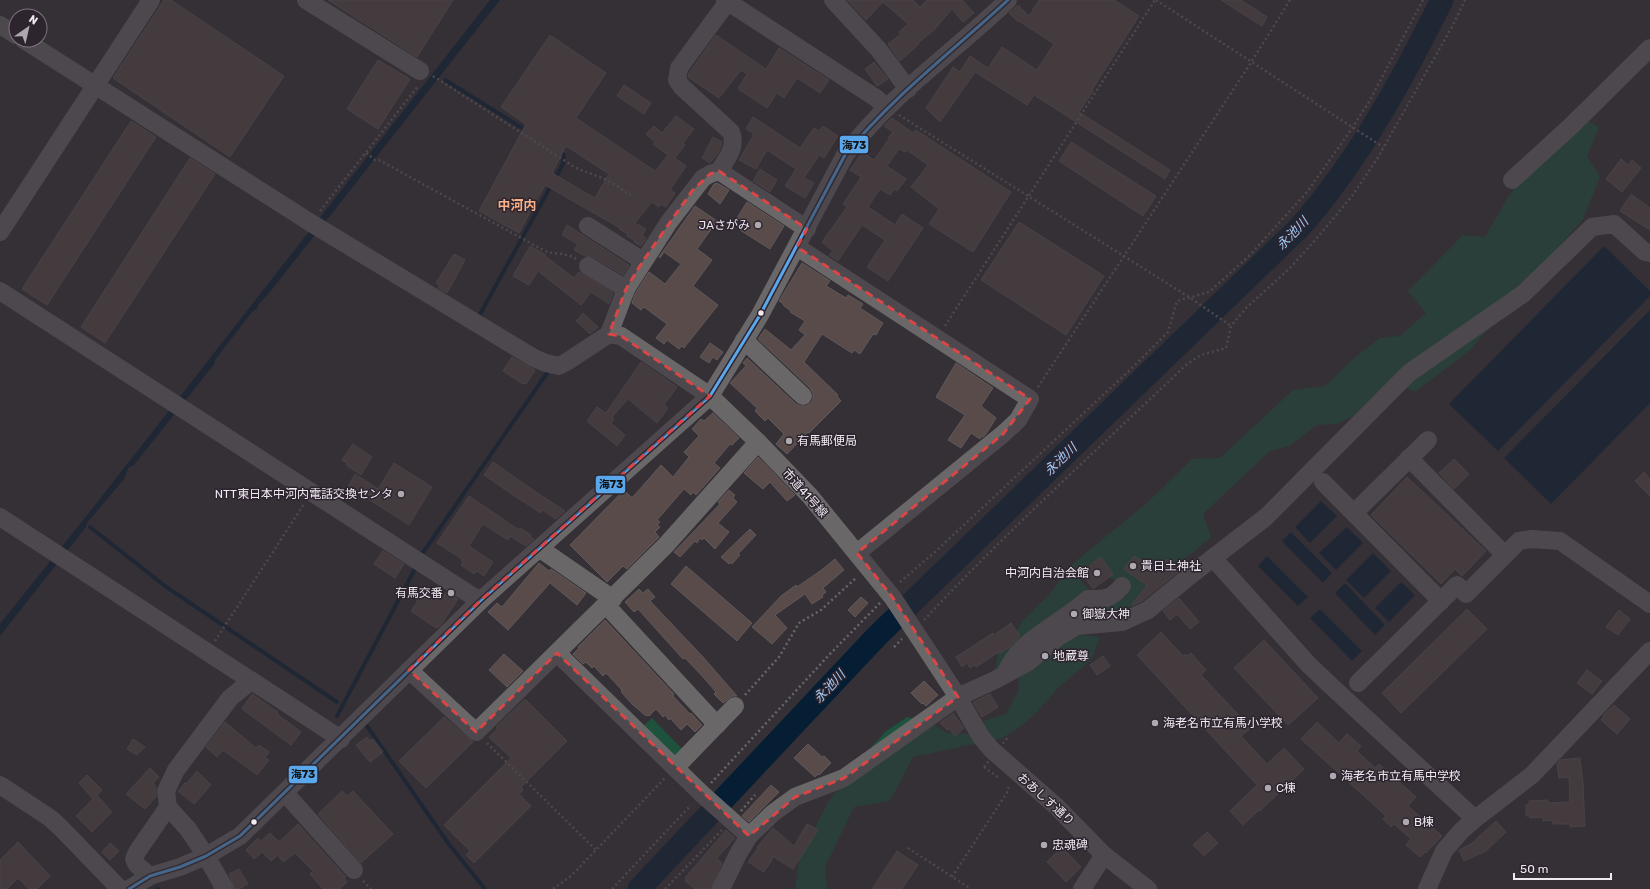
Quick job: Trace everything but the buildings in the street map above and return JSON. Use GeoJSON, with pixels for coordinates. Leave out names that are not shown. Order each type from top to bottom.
{"type":"FeatureCollection","features":[{"type":"Feature","properties":{"kind":"street"},"geometry":{"type":"LineString","coordinates":[[0,232],[151,0]]}},
{"type":"Feature","properties":{"kind":"street"},"geometry":{"type":"LineString","coordinates":[[306,0],[420,71]]}},
{"type":"Feature","properties":{"kind":"street"},"geometry":{"type":"LineString","coordinates":[[833,0],[879,50],[908,90]]}},
{"type":"Feature","properties":{"kind":"street"},"geometry":{"type":"LineString","coordinates":[[129,889],[150,876],[180,867],[206,856],[240,836],[341,739],[480,601],[710,396],[760,315],[845,155],[858,138],[887,108],[1008,0]]}},
{"type":"Feature","properties":{"kind":"street"},"geometry":{"type":"LineString","coordinates":[[37,48],[316,226],[534,358],[559,366],[609,334],[626,289],[643,261],[692,191],[703,178],[720,171],[732,148],[734,141],[731,132],[682,87],[677,80],[679,68],[727,1],[876,98],[887,108]]}},
{"type":"Feature","properties":{"kind":"street"},"geometry":{"type":"LineString","coordinates":[[1512,180],[1572,126],[1650,48]]}},
{"type":"Feature","properties":{"kind":"street"},"geometry":{"type":"LineString","coordinates":[[720,171],[806,229]]}},
{"type":"Feature","properties":{"kind":"street"},"geometry":{"type":"LineString","coordinates":[[720,889],[749,836],[773,813],[795,797],[844,778],[958,697],[995,680],[1028,662],[1058,637],[1077,626],[1122,622],[1148,610],[1266,517],[1409,373],[1523,294],[1592,227],[1614,224],[1646,252],[1650,253]]}},
{"type":"Feature","properties":{"kind":"street"},"geometry":{"type":"LineString","coordinates":[[588,226],[643,261]]}},
{"type":"Feature","properties":{"kind":"street"},"geometry":{"type":"LineString","coordinates":[[797,247],[1030,399],[1018,420],[862,560]]}},
{"type":"Feature","properties":{"kind":"street"},"geometry":{"type":"LineString","coordinates":[[588,266],[626,289]]}},
{"type":"Feature","properties":{"kind":"street"},"geometry":{"type":"LineString","coordinates":[[0,291],[480,601]]}},
{"type":"Feature","properties":{"kind":"street","name":"市道41号線"},"geometry":{"type":"LineString","coordinates":[[609,334],[621,336],[710,396],[758,442],[810,496],[890,595],[912,629]]}},
{"type":"Feature","properties":{"kind":"street"},"geometry":{"type":"LineString","coordinates":[[744,340],[803,396]]}},
{"type":"Feature","properties":{"kind":"street"},"geometry":{"type":"LineString","coordinates":[[1354,513],[1428,440]]}},
{"type":"Feature","properties":{"kind":"street"},"geometry":{"type":"LineString","coordinates":[[409,670],[476,732],[610,602],[666,545],[758,442]]}},
{"type":"Feature","properties":{"kind":"street"},"geometry":{"type":"LineString","coordinates":[[1409,458],[1505,555]]}},
{"type":"Feature","properties":{"kind":"street"},"geometry":{"type":"LineString","coordinates":[[1323,482],[1441,600]]}},
{"type":"Feature","properties":{"kind":"street"},"geometry":{"type":"LineString","coordinates":[[0,517],[341,739]]}},
{"type":"Feature","properties":{"kind":"street"},"geometry":{"type":"LineString","coordinates":[[1358,683],[1457,585],[1466,594],[1519,541],[1532,539],[1560,541],[1650,604]]}},
{"type":"Feature","properties":{"kind":"street"},"geometry":{"type":"LineString","coordinates":[[539,548],[610,602],[717,725]]}},
{"type":"Feature","properties":{"kind":"street"},"geometry":{"type":"LineString","coordinates":[[1213,558],[1308,664],[1475,818]]}},
{"type":"Feature","properties":{"kind":"street"},"geometry":{"type":"LineString","coordinates":[[1005,674],[1011,661],[1025,644],[1062,619],[1088,598],[1106,599],[1112,596],[1122,586]]}},
{"type":"Feature","properties":{"kind":"street"},"geometry":{"type":"LineString","coordinates":[[912,629],[958,697]]}},
{"type":"Feature","properties":{"kind":"street"},"geometry":{"type":"LineString","coordinates":[[1427,889],[1444,851],[1461,831],[1475,818],[1532,775],[1650,651]]}},
{"type":"Feature","properties":{"kind":"street"},"geometry":{"type":"LineString","coordinates":[[557,653],[675,768],[749,836]]}},
{"type":"Feature","properties":{"kind":"street"},"geometry":{"type":"LineString","coordinates":[[225,889],[206,856],[188,830],[168,807],[166,791],[176,770],[230,698],[251,680]]}},
{"type":"Feature","properties":{"kind":"street","name":"おあしす通り"},"geometry":{"type":"LineString","coordinates":[[958,697],[981,737],[992,750],[1057,807],[1104,855],[1148,889]]}},
{"type":"Feature","properties":{"kind":"street"},"geometry":{"type":"LineString","coordinates":[[675,768],[735,706]]}},
{"type":"Feature","properties":{"kind":"street"},"geometry":{"type":"LineString","coordinates":[[0,785],[50,818],[120,889]]}},
{"type":"Feature","properties":{"kind":"street"},"geometry":{"type":"LineString","coordinates":[[285,793],[354,870]]}},
{"type":"Feature","properties":{"kind":"street"},"geometry":{"type":"LineString","coordinates":[[150,876],[137,865],[134,859],[137,852],[168,807]]}},
{"type":"Feature","properties":{"kind":"street"},"geometry":{"type":"LineString","coordinates":[[1082,889],[1104,855]]}},
{"type":"Feature","properties":{"kind":"path"},"geometry":{"type":"LineString","coordinates":[[937,339],[1156,0],[1383,147]]}},
{"type":"Feature","properties":{"kind":"path"},"geometry":{"type":"LineString","coordinates":[[1030,399],[1252,61],[1290,0]]}},
{"type":"Feature","properties":{"kind":"path"},"geometry":{"type":"LineString","coordinates":[[612,889],[704,795],[829,655],[878,605],[1131,369],[1168,332],[1177,301],[1208,292],[1249,256],[1307,192],[1353,127],[1370,100],[1423,0]]}},
{"type":"Feature","properties":{"kind":"path"},"geometry":{"type":"LineString","coordinates":[[912,629],[1001,541],[1186,365],[1201,355],[1226,348],[1231,326],[1246,308],[1290,268],[1352,196],[1383,147],[1453,25],[1465,0]]}},
{"type":"Feature","properties":{"kind":"path"},"geometry":{"type":"LineString","coordinates":[[316,226],[367,153],[420,82],[422,76],[420,71]]}},
{"type":"Feature","properties":{"kind":"path"},"geometry":{"type":"LineString","coordinates":[[438,80],[576,168],[607,180],[631,195]]}},
{"type":"Feature","properties":{"kind":"path"},"geometry":{"type":"LineString","coordinates":[[887,108],[1231,326]]}},
{"type":"Feature","properties":{"kind":"path"},"geometry":{"type":"LineString","coordinates":[[367,153],[375,160],[379,160],[545,251],[572,256],[588,266]]}},
{"type":"Feature","properties":{"kind":"path"},"geometry":{"type":"LineString","coordinates":[[217,638],[312,492]]}},
{"type":"Feature","properties":{"kind":"path"},"geometry":{"type":"LineString","coordinates":[[735,706],[779,657],[799,623],[821,610],[843,591],[862,560]]}},
{"type":"Feature","properties":{"kind":"path"},"geometry":{"type":"LineString","coordinates":[[476,732],[596,850]]}},
{"type":"Feature","properties":{"kind":"path"},"geometry":{"type":"LineString","coordinates":[[1002,780],[984,767],[1008,737]]}},
{"type":"Feature","properties":{"kind":"path"},"geometry":{"type":"LineString","coordinates":[[553,889],[571,876],[675,768]]}},
{"type":"Feature","properties":{"kind":"path"},"geometry":{"type":"LineString","coordinates":[[952,877],[1008,791],[1010,787],[1006,783]]}},
{"type":"Feature","properties":{"kind":"path"},"geometry":{"type":"LineString","coordinates":[[665,889],[730,819],[756,795]]}},
{"type":"Feature","properties":{"kind":"path"},"geometry":{"type":"LineString","coordinates":[[908,848],[971,889]]}},
{"type":"Feature","properties":{"kind":"highlighted area"},"geometry":{"type":"Polygon","coordinates":[[[719,171],[807,229],[797,247],[1030,399],[1003,434],[857,553],[893,598],[958,697],[844,778],[795,797],[749,836],[557,653],[476,732],[409,670],[480,601],[710,396],[621,336],[609,334],[626,289],[643,261],[692,191],[710,174],[719,171]]]}},
{"type":"Feature","properties":{"kind":"green space"},"geometry":{"type":"Polygon","coordinates":[[[1578,115],[1599,127],[1587,156],[1600,177],[1583,219],[1470,350],[1415,392],[1395,383],[1374,395],[1357,414],[1337,424],[1317,425],[1289,446],[1270,451],[1203,514],[1211,537],[1126,610],[995,671],[999,648],[1014,635],[1023,620],[1049,595],[1070,566],[1148,502],[1192,459],[1220,458],[1293,390],[1325,386],[1353,359],[1380,338],[1400,336],[1426,313],[1408,291],[1463,235],[1485,237],[1509,195],[1578,115]],[[1097,561],[1087,566],[1078,574],[1087,588],[1100,595],[1119,581],[1108,577],[1097,561]]]}},
{"type":"Feature","properties":{"kind":"green space"},"geometry":{"type":"Polygon","coordinates":[[[1082,635],[1100,637],[1091,660],[1059,687],[1035,714],[1020,727],[1002,738],[913,757],[890,801],[854,807],[825,867],[827,889],[795,889],[799,859],[827,804],[849,772],[885,732],[907,717],[931,723],[947,733],[971,734],[985,720],[1006,714],[1019,690],[1018,673],[1058,643],[1082,635]]]}},
{"type":"Feature","properties":{"kind":"green space"},"geometry":{"type":"Polygon","coordinates":[[[652,718],[685,752],[673,758],[641,728],[652,718]]]}},
{"type":"Feature","properties":{"kind":"water"},"geometry":{"type":"Polygon","coordinates":[[[490,0],[500,0],[270,292],[258,305],[257,309],[252,312],[215,360],[215,363],[134,465],[128,468],[124,479],[87,523],[86,527],[0,636],[0,624],[92,509],[490,0]]]}},
{"type":"Feature","properties":{"kind":"water"},"geometry":{"type":"Polygon","coordinates":[[[1604,246],[1650,291],[1650,296],[1498,451],[1449,404],[1604,246]]]}},
{"type":"Feature","properties":{"kind":"water"},"geometry":{"type":"Polygon","coordinates":[[[1650,310],[1650,403],[1551,504],[1504,458],[1650,310]]]}},
{"type":"Feature","properties":{"kind":"water"},"geometry":{"type":"Polygon","coordinates":[[[1321,501],[1337,516],[1310,543],[1295,527],[1321,501]]]}},
{"type":"Feature","properties":{"kind":"water"},"geometry":{"type":"Polygon","coordinates":[[[1347,527],[1363,543],[1336,570],[1319,553],[1347,527]]]}},
{"type":"Feature","properties":{"kind":"water"},"geometry":{"type":"Polygon","coordinates":[[[1291,532],[1332,573],[1323,583],[1282,541],[1291,532]]]}},
{"type":"Feature","properties":{"kind":"water"},"geometry":{"type":"Polygon","coordinates":[[[1373,553],[1391,571],[1364,598],[1346,580],[1373,553]]]}},
{"type":"Feature","properties":{"kind":"water"},"geometry":{"type":"Polygon","coordinates":[[[1267,556],[1308,597],[1298,606],[1258,566],[1267,556]]]}},
{"type":"Feature","properties":{"kind":"water"},"geometry":{"type":"Polygon","coordinates":[[[1401,582],[1415,595],[1389,622],[1375,608],[1401,582]]]}},
{"type":"Feature","properties":{"kind":"water"},"geometry":{"type":"Polygon","coordinates":[[[1345,583],[1385,625],[1375,635],[1335,593],[1345,583]]]}},
{"type":"Feature","properties":{"kind":"water"},"geometry":{"type":"Polygon","coordinates":[[[1320,609],[1362,651],[1352,661],[1310,618],[1320,609]]]}},
{"type":"Feature","properties":{"kind":"waterway","name":"永池川"},"geometry":{"type":"LineString","coordinates":[[639,889],[877,636],[1301,226],[1342,173],[1379,118],[1442,0]]}},
{"type":"Feature","properties":{"kind":"waterway"},"geometry":{"type":"LineString","coordinates":[[445,80],[527,131]]}},
{"type":"Feature","properties":{"kind":"waterway"},"geometry":{"type":"LineString","coordinates":[[481,317],[479,316],[563,164],[564,155],[558,150]]}},
{"type":"Feature","properties":{"kind":"waterway"},"geometry":{"type":"LineString","coordinates":[[422,554],[547,373]]}},
{"type":"Feature","properties":{"kind":"waterway"},"geometry":{"type":"LineString","coordinates":[[90,527],[165,586],[337,702]]}},
{"type":"Feature","properties":{"kind":"waterway"},"geometry":{"type":"LineString","coordinates":[[337,716],[417,565]]}},
{"type":"Feature","properties":{"kind":"waterway"},"geometry":{"type":"LineString","coordinates":[[367,726],[448,843],[485,889]]}},
{"type":"Feature","properties":{"kind":"transit line","name":"海73"},"geometry":{"type":"LineString","coordinates":[[129,889],[150,876],[180,867],[206,856],[240,836],[480,601],[710,396],[760,315],[845,155],[903,93],[1008,0]]}},
{"type":"Feature","properties":{"kind":"place","name":"JAさがみ"},"geometry":{"type":"Point","coordinates":[758,225]}},
{"type":"Feature","properties":{"kind":"place","name":"有馬郵便局"},"geometry":{"type":"Point","coordinates":[789,441]}},
{"type":"Feature","properties":{"kind":"place","name":"NTT東日本中河内電話交換センタ"},"geometry":{"type":"Point","coordinates":[401,494]}},
{"type":"Feature","properties":{"kind":"place","name":"貴日土神社"},"geometry":{"type":"Point","coordinates":[1133,566]}},
{"type":"Feature","properties":{"kind":"place","name":"中河内自治会館"},"geometry":{"type":"Point","coordinates":[1097,573]}},
{"type":"Feature","properties":{"kind":"place","name":"有馬交番"},"geometry":{"type":"Point","coordinates":[451,593]}},
{"type":"Feature","properties":{"kind":"place","name":"御嶽大神"},"geometry":{"type":"Point","coordinates":[1074,614]}},
{"type":"Feature","properties":{"kind":"place","name":"地蔵尊"},"geometry":{"type":"Point","coordinates":[1045,656]}},
{"type":"Feature","properties":{"kind":"place","name":"海老名市立有馬小学校"},"geometry":{"type":"Point","coordinates":[1155,723]}},
{"type":"Feature","properties":{"kind":"place","name":"海老名市立有馬中学校"},"geometry":{"type":"Point","coordinates":[1333,776]}},
{"type":"Feature","properties":{"kind":"place","name":"C棟"},"geometry":{"type":"Point","coordinates":[1268,788]}},
{"type":"Feature","properties":{"kind":"place","name":"B棟"},"geometry":{"type":"Point","coordinates":[1406,822]}},
{"type":"Feature","properties":{"kind":"place","name":"忠魂碑"},"geometry":{"type":"Point","coordinates":[1044,845]}},
{"type":"Feature","properties":{"kind":"district","name":"中河内"},"geometry":{"type":"Point","coordinates":[517,205]}}]}
